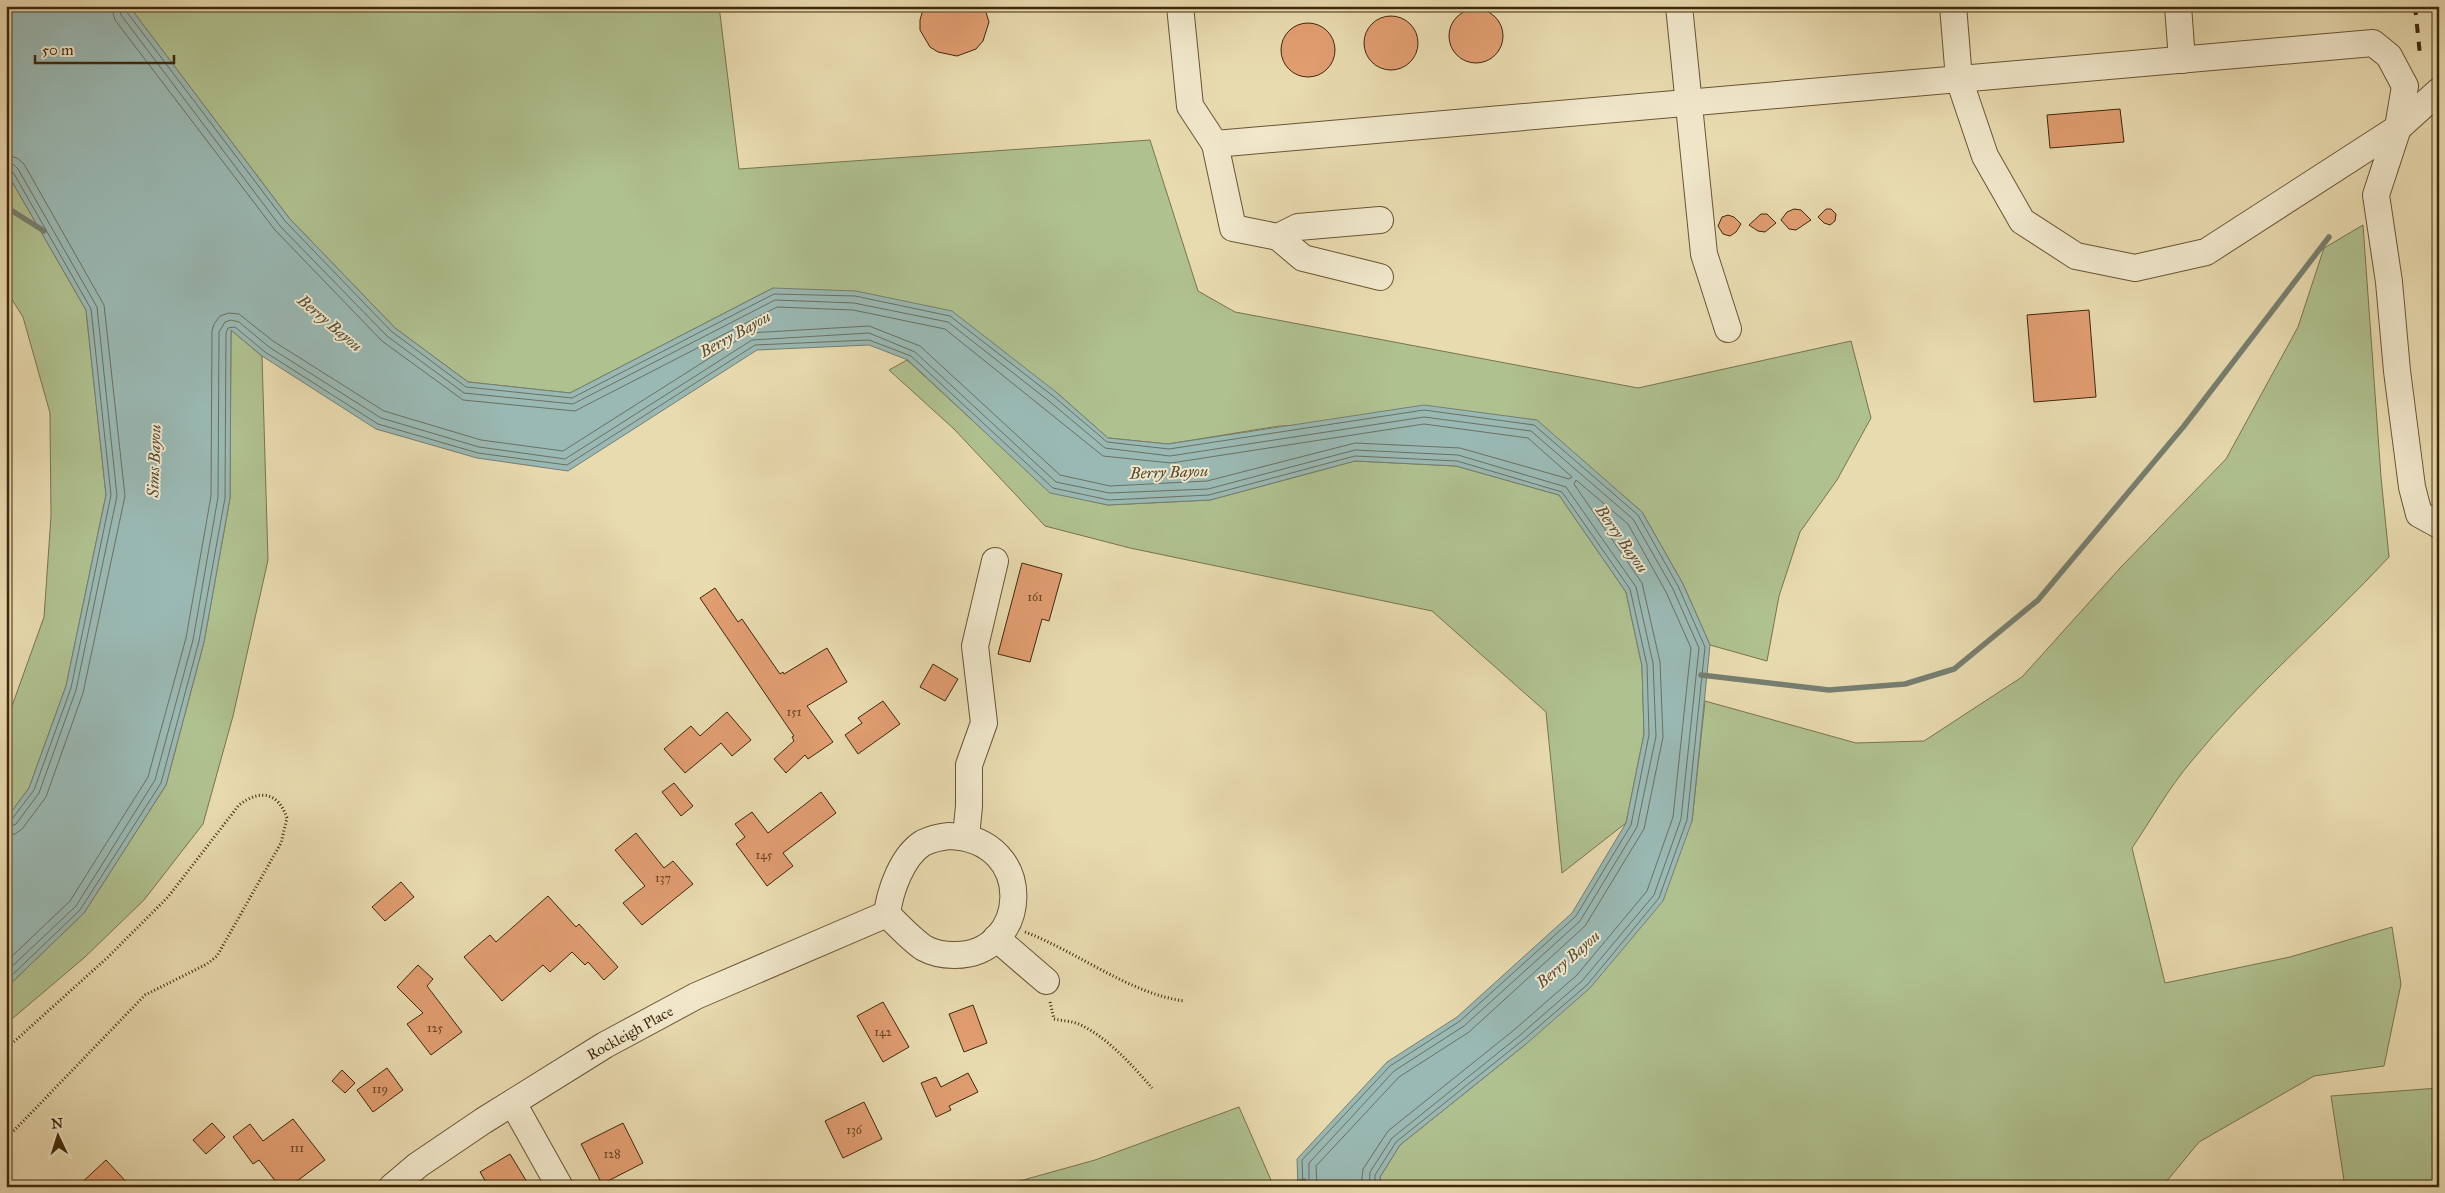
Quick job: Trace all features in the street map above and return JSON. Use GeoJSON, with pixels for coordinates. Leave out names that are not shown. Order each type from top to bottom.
{"type":"FeatureCollection","features":[{"type":"Feature","properties":{"kind":"street"},"geometry":{"type":"LineString","coordinates":[[1180,6],[1190,106],[1215,144],[1233,228],[1278,237],[1303,258],[1380,277]]}},
{"type":"Feature","properties":{"kind":"street"},"geometry":{"type":"LineString","coordinates":[[1679,6],[1687,102],[1704,254],[1728,329]]}},
{"type":"Feature","properties":{"kind":"street"},"geometry":{"type":"LineString","coordinates":[[1953,6],[1959,79],[1985,156],[2022,221],[2076,256],[2135,268],[2206,252],[2398,128],[2439,91]]}},
{"type":"Feature","properties":{"kind":"street"},"geometry":{"type":"LineString","coordinates":[[2178,6],[2182,60]]}},
{"type":"Feature","properties":{"kind":"street"},"geometry":{"type":"LineString","coordinates":[[1215,144],[2373,43],[2389,56],[2405,86],[2398,128],[2376,195],[2389,282],[2397,371],[2412,487],[2419,514],[2439,525]]}},
{"type":"Feature","properties":{"kind":"street"},"geometry":{"type":"LineString","coordinates":[[1278,237],[1298,227],[1380,220]]}},
{"type":"Feature","properties":{"kind":"street"},"geometry":{"type":"LineString","coordinates":[[966,837],[969,806],[969,765],[984,723],[975,646],[995,561]]}},
{"type":"Feature","properties":{"kind":"street"},"geometry":{"type":"LineString","coordinates":[[949,836],[966,837],[988,846],[1006,865],[1014,890],[1014,902],[1001,931],[981,949],[970,953],[953,955],[936,953],[925,948],[887,914],[889,901],[909,857],[915,850],[936,838],[949,836]]}},
{"type":"Feature","properties":{"kind":"street","name":"Rockleigh Place"},"geometry":{"type":"LineString","coordinates":[[392,1187],[418,1165],[605,1045],[696,996],[887,914]]}},
{"type":"Feature","properties":{"kind":"street"},"geometry":{"type":"LineString","coordinates":[[1001,931],[1046,981]]}},
{"type":"Feature","properties":{"kind":"street"},"geometry":{"type":"LineString","coordinates":[[513,1103],[560,1187]]}},
{"type":"Feature","properties":{"kind":"path"},"geometry":{"type":"LineString","coordinates":[[6,1049],[108,957],[168,897],[239,805],[253,796],[270,796],[278,801],[288,818],[281,843],[217,956],[207,964],[145,995],[6,1139]]}},
{"type":"Feature","properties":{"kind":"path"},"geometry":{"type":"LineString","coordinates":[[1001,931],[1047,940],[1123,980],[1168,999],[1185,1001]]}},
{"type":"Feature","properties":{"kind":"path"},"geometry":{"type":"LineString","coordinates":[[1046,981],[1054,1018],[1080,1025],[1101,1038],[1125,1058],[1152,1088]]}},
{"type":"Feature","properties":{"kind":"green space"},"geometry":{"type":"Polygon","coordinates":[[[129,6],[719,6],[739,169],[1150,140],[1198,291],[1235,312],[1638,388],[1851,341],[1871,418],[1837,480],[1800,532],[1779,596],[1767,661],[1710,645],[1683,584],[1642,512],[1536,420],[1279,426],[1168,444],[1108,438],[1056,392],[773,288],[570,393],[468,382],[395,328],[289,218],[129,6]]]}},
{"type":"Feature","properties":{"kind":"green space"},"geometry":{"type":"Polygon","coordinates":[[[6,171],[86,310],[106,495],[66,686],[29,788],[6,819],[6,717],[12,706],[44,617],[51,516],[50,413],[23,317],[6,290],[6,171]]]}},
{"type":"Feature","properties":{"kind":"green space"},"geometry":{"type":"Polygon","coordinates":[[[2363,225],[2381,477],[2389,557],[2237,709],[2213,736],[2174,783],[2132,848],[2165,983],[2290,957],[2392,927],[2401,984],[2384,1066],[2314,1076],[2199,1142],[2162,1187],[1380,1187],[1380,1177],[1400,1145],[1526,1044],[1692,821],[1705,701],[1856,743],[1924,741],[2022,677],[2121,567],[2226,459],[2298,327],[2324,248],[2363,225]]]}},
{"type":"Feature","properties":{"kind":"green space"},"geometry":{"type":"Polygon","coordinates":[[[231,330],[262,356],[268,560],[233,716],[203,824],[144,900],[85,957],[6,1024],[6,988],[84,913],[166,785],[204,642],[230,498],[231,330]]]}},
{"type":"Feature","properties":{"kind":"green space"},"geometry":{"type":"Polygon","coordinates":[[[907,360],[1050,492],[1108,505],[1210,500],[1355,461],[1456,466],[1559,495],[1626,592],[1642,666],[1644,734],[1626,823],[1562,873],[1546,712],[1432,611],[1130,548],[1045,526],[954,429],[889,370],[907,360]]]}},
{"type":"Feature","properties":{"kind":"green space"},"geometry":{"type":"Polygon","coordinates":[[[2439,1088],[2439,1187],[2345,1187],[2331,1096],[2439,1088]]]}},
{"type":"Feature","properties":{"kind":"green space"},"geometry":{"type":"Polygon","coordinates":[[[1239,1107],[1274,1187],[998,1187],[1095,1160],[1239,1107]]]}},
{"type":"Feature","properties":{"kind":"water"},"geometry":{"type":"Polygon","coordinates":[[[6,6],[129,6],[289,218],[395,328],[468,382],[570,393],[773,288],[856,291],[952,311],[1056,392],[1108,438],[1168,444],[1424,405],[1537,420],[1642,512],[1683,584],[1710,645],[1692,821],[1663,901],[1590,988],[1526,1044],[1400,1145],[1380,1177],[1380,1187],[1298,1187],[1297,1159],[1387,1062],[1457,1017],[1572,913],[1626,823],[1644,734],[1642,666],[1626,592],[1559,495],[1456,466],[1355,461],[1210,500],[1108,505],[1050,493],[908,360],[869,345],[757,350],[568,471],[477,458],[376,429],[262,356],[231,330],[230,498],[204,642],[166,785],[84,913],[6,988],[6,819],[29,788],[66,686],[106,495],[86,310],[6,171],[6,6]]]}},
{"type":"Feature","properties":{"kind":"building"},"geometry":{"type":"Polygon","coordinates":[[[924,6],[984,6],[989,22],[983,41],[976,49],[957,56],[938,52],[930,47],[920,30],[920,20],[924,6]]]}},
{"type":"Feature","properties":{"kind":"building"},"geometry":{"type":"Polygon","coordinates":[[[1476,9],[1486,11],[1495,17],[1501,26],[1503,36],[1501,46],[1495,55],[1486,61],[1476,63],[1466,61],[1457,55],[1451,46],[1449,36],[1451,26],[1457,17],[1466,11],[1476,9]]]}},
{"type":"Feature","properties":{"kind":"building"},"geometry":{"type":"Polygon","coordinates":[[[1391,16],[1401,18],[1410,24],[1416,33],[1418,43],[1416,53],[1410,62],[1401,68],[1391,70],[1381,68],[1372,62],[1366,53],[1364,43],[1366,33],[1372,24],[1381,18],[1391,16]]]}},
{"type":"Feature","properties":{"kind":"building"},"geometry":{"type":"Polygon","coordinates":[[[1308,23],[1318,25],[1327,31],[1333,40],[1335,50],[1333,60],[1327,69],[1318,75],[1308,77],[1298,75],[1289,69],[1283,60],[1281,50],[1283,40],[1289,31],[1298,25],[1308,23]]]}},
{"type":"Feature","properties":{"kind":"building"},"geometry":{"type":"Polygon","coordinates":[[[2120,109],[2124,142],[2050,148],[2047,115],[2120,109]]]}},
{"type":"Feature","properties":{"kind":"building"},"geometry":{"type":"Polygon","coordinates":[[[1794,209],[1801,210],[1811,220],[1796,230],[1789,229],[1781,220],[1787,212],[1794,209]]]}},
{"type":"Feature","properties":{"kind":"building"},"geometry":{"type":"Polygon","coordinates":[[[1826,209],[1831,209],[1836,214],[1835,221],[1830,225],[1824,223],[1818,217],[1826,209]]]}},
{"type":"Feature","properties":{"kind":"building"},"geometry":{"type":"Polygon","coordinates":[[[1761,214],[1767,214],[1776,223],[1765,232],[1758,231],[1749,225],[1761,214]]]}},
{"type":"Feature","properties":{"kind":"building"},"geometry":{"type":"Polygon","coordinates":[[[1728,215],[1734,217],[1741,224],[1736,232],[1730,236],[1723,234],[1718,226],[1722,217],[1728,215]]]}},
{"type":"Feature","properties":{"kind":"building"},"geometry":{"type":"Polygon","coordinates":[[[2089,310],[2096,397],[2034,402],[2027,315],[2089,310]]]}},
{"type":"Feature","properties":{"kind":"building"},"geometry":{"type":"Polygon","coordinates":[[[1022,563],[1062,574],[1049,621],[1042,619],[1030,662],[998,654],[1022,563]]]}},
{"type":"Feature","properties":{"kind":"building"},"geometry":{"type":"Polygon","coordinates":[[[715,588],[738,622],[742,619],[780,674],[783,672],[784,674],[827,648],[847,682],[807,706],[833,742],[808,759],[805,755],[786,773],[774,759],[794,741],[792,737],[794,736],[700,598],[715,588]]]}},
{"type":"Feature","properties":{"kind":"building"},"geometry":{"type":"Polygon","coordinates":[[[933,664],[958,679],[945,701],[920,687],[933,664]]]}},
{"type":"Feature","properties":{"kind":"building"},"geometry":{"type":"Polygon","coordinates":[[[883,701],[900,724],[858,754],[845,735],[862,723],[858,718],[883,701]]]}},
{"type":"Feature","properties":{"kind":"building"},"geometry":{"type":"Polygon","coordinates":[[[727,712],[751,740],[732,756],[721,743],[685,773],[664,749],[691,726],[700,736],[727,712]]]}},
{"type":"Feature","properties":{"kind":"building"},"geometry":{"type":"Polygon","coordinates":[[[674,783],[693,806],[681,816],[662,792],[674,783]]]}},
{"type":"Feature","properties":{"kind":"building"},"geometry":{"type":"Polygon","coordinates":[[[821,792],[836,813],[783,853],[793,866],[767,886],[736,844],[745,837],[735,824],[752,812],[768,833],[821,792]]]}},
{"type":"Feature","properties":{"kind":"building"},"geometry":{"type":"Polygon","coordinates":[[[636,833],[664,868],[673,861],[693,884],[642,925],[623,903],[645,886],[615,850],[636,833]]]}},
{"type":"Feature","properties":{"kind":"building"},"geometry":{"type":"Polygon","coordinates":[[[401,882],[414,897],[385,921],[372,907],[401,882]]]}},
{"type":"Feature","properties":{"kind":"building"},"geometry":{"type":"Polygon","coordinates":[[[548,896],[576,927],[579,924],[618,967],[604,980],[588,962],[585,965],[572,952],[550,972],[543,965],[502,1001],[464,957],[490,935],[496,942],[548,896]]]}},
{"type":"Feature","properties":{"kind":"building"},"geometry":{"type":"Polygon","coordinates":[[[418,965],[433,979],[427,986],[462,1032],[431,1055],[407,1024],[423,1013],[397,987],[418,965]]]}},
{"type":"Feature","properties":{"kind":"building"},"geometry":{"type":"Polygon","coordinates":[[[883,1002],[909,1047],[883,1062],[857,1016],[883,1002]]]}},
{"type":"Feature","properties":{"kind":"building"},"geometry":{"type":"Polygon","coordinates":[[[973,1005],[987,1043],[964,1052],[949,1014],[973,1005]]]}},
{"type":"Feature","properties":{"kind":"building"},"geometry":{"type":"Polygon","coordinates":[[[387,1068],[403,1090],[373,1112],[357,1090],[387,1068]]]}},
{"type":"Feature","properties":{"kind":"building"},"geometry":{"type":"Polygon","coordinates":[[[342,1070],[355,1083],[345,1093],[332,1081],[342,1070]]]}},
{"type":"Feature","properties":{"kind":"building"},"geometry":{"type":"Polygon","coordinates":[[[968,1073],[978,1092],[949,1106],[951,1110],[936,1117],[921,1083],[936,1077],[941,1087],[968,1073]]]}},
{"type":"Feature","properties":{"kind":"building"},"geometry":{"type":"Polygon","coordinates":[[[864,1102],[882,1139],[843,1158],[825,1121],[864,1102]]]}},
{"type":"Feature","properties":{"kind":"building"},"geometry":{"type":"Polygon","coordinates":[[[293,1119],[325,1160],[289,1187],[280,1187],[259,1160],[253,1164],[233,1137],[250,1124],[263,1141],[293,1119]]]}},
{"type":"Feature","properties":{"kind":"building"},"geometry":{"type":"Polygon","coordinates":[[[212,1123],[225,1137],[206,1154],[193,1140],[212,1123]]]}},
{"type":"Feature","properties":{"kind":"building"},"geometry":{"type":"Polygon","coordinates":[[[623,1123],[643,1163],[602,1184],[581,1144],[623,1123]]]}},
{"type":"Feature","properties":{"kind":"building"},"geometry":{"type":"Polygon","coordinates":[[[510,1154],[530,1187],[489,1187],[480,1172],[510,1154]]]}},
{"type":"Feature","properties":{"kind":"building"},"geometry":{"type":"Polygon","coordinates":[[[106,1160],[131,1187],[77,1187],[106,1160]]]}},
{"type":"Feature","properties":{"kind":"waterway"},"geometry":{"type":"LineString","coordinates":[[6,207],[44,231]]}},
{"type":"Feature","properties":{"kind":"waterway"},"geometry":{"type":"LineString","coordinates":[[1701,675],[1829,690],[1905,684],[1954,669],[2038,600],[2184,426],[2329,237]]}},
{"type":"Feature","properties":{"kind":"waterway"},"geometry":{"type":"LineString","coordinates":[[1284,1187],[1304,1181]]}},
{"type":"Feature","properties":{"kind":"railway"},"geometry":{"type":"LineString","coordinates":[[2415,6],[2420,55]]}},
{"type":"Feature","properties":{"kind":"railway"},"geometry":{"type":"LineString","coordinates":[[2435,6],[2439,42]]}},
{"type":"Feature","properties":{"kind":"water label","name":"Berry Bayou"},"geometry":{"type":"Point","coordinates":[330,323]}},
{"type":"Feature","properties":{"kind":"water label","name":"Berry Bayou"},"geometry":{"type":"Point","coordinates":[735,334]}},
{"type":"Feature","properties":{"kind":"water label","name":"Sims Bayou"},"geometry":{"type":"Point","coordinates":[154,461]}},
{"type":"Feature","properties":{"kind":"water label","name":"Berry Bayou"},"geometry":{"type":"Point","coordinates":[1169,472]}},
{"type":"Feature","properties":{"kind":"water label","name":"Berry Bayou"},"geometry":{"type":"Point","coordinates":[1622,539]}},
{"type":"Feature","properties":{"kind":"water label","name":"Berry Bayou"},"geometry":{"type":"Point","coordinates":[1568,959]}}]}
